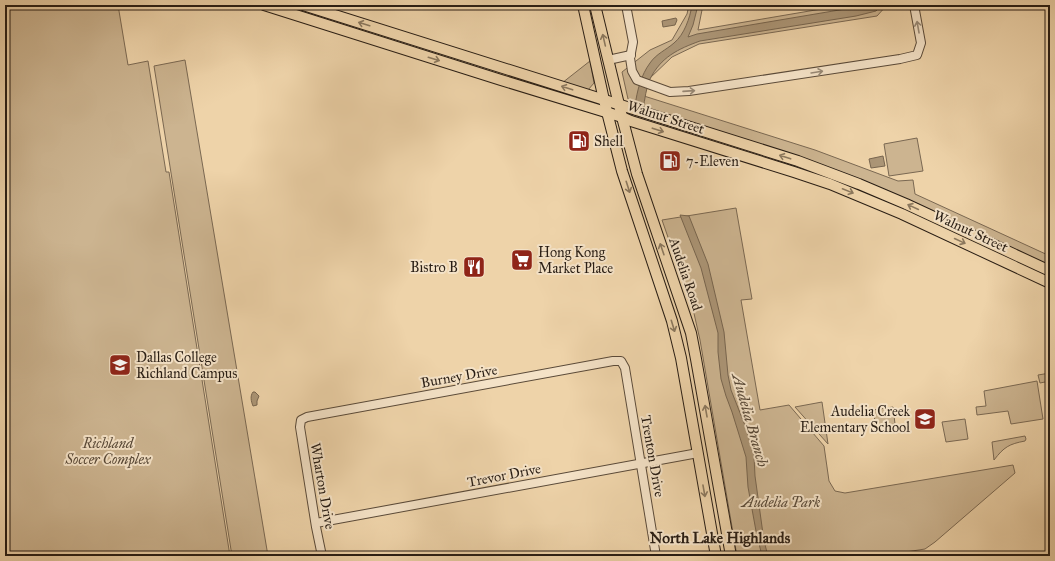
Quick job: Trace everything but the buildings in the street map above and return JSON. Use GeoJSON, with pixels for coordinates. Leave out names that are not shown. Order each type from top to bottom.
{"type":"FeatureCollection","features":[{"type":"Feature","properties":{"kind":"main road","name":"Walnut Street"},"geometry":{"type":"LineString","coordinates":[[264,5],[286,8],[397,47],[830,184],[902,214],[1050,283]]}},
{"type":"Feature","properties":{"kind":"main road","name":"Walnut Street"},"geometry":{"type":"LineString","coordinates":[[303,5],[798,161],[859,184],[911,206],[1050,271]]}},
{"type":"Feature","properties":{"kind":"main road","name":"Audelia Road"},"geometry":{"type":"LineString","coordinates":[[583,5],[607,113],[622,171],[676,333],[716,556]]}},
{"type":"Feature","properties":{"kind":"main road","name":"Audelia Road"},"geometry":{"type":"LineString","coordinates":[[595,5],[637,174],[691,334],[731,556]]}},
{"type":"Feature","properties":{"kind":"main road"},"geometry":{"type":"LineString","coordinates":[[397,47],[401,36]]}},
{"type":"Feature","properties":{"kind":"main road"},"geometry":{"type":"LineString","coordinates":[[662,289],[675,286]]}},
{"type":"Feature","properties":{"kind":"main road"},"geometry":{"type":"LineString","coordinates":[[698,453],[712,450]]}},
{"type":"Feature","properties":{"kind":"street"},"geometry":{"type":"LineString","coordinates":[[626,5],[633,42],[630,58],[632,71],[637,80],[670,92],[689,92],[900,59],[917,55],[921,43],[914,5]]}},
{"type":"Feature","properties":{"kind":"street"},"geometry":{"type":"LineString","coordinates":[[608,60],[631,55]]}},
{"type":"Feature","properties":{"kind":"street","name":"Burney Drive"},"geometry":{"type":"LineString","coordinates":[[301,420],[307,417],[613,361],[621,362]]}},
{"type":"Feature","properties":{"kind":"street","name":"Trenton Drive"},"geometry":{"type":"LineString","coordinates":[[621,362],[625,368],[656,556]]}},
{"type":"Feature","properties":{"kind":"street","name":"Wharton Drive"},"geometry":{"type":"LineString","coordinates":[[301,420],[300,427],[322,556]]}},
{"type":"Feature","properties":{"kind":"street","name":"Trevor Drive"},"geometry":{"type":"LineString","coordinates":[[316,524],[698,453]]}},
{"type":"Feature","properties":{"kind":"green space","name":"Richland Soccer Complex"},"geometry":{"type":"Polygon","coordinates":[[[5,5],[118,5],[128,65],[148,61],[166,172],[169,172],[230,556],[5,556],[5,5]]]}},
{"type":"Feature","properties":{"kind":"green space"},"geometry":{"type":"Polygon","coordinates":[[[689,5],[703,5],[698,30],[841,5],[887,5],[877,16],[699,44],[672,57],[649,79],[644,96],[815,150],[898,181],[913,180],[915,194],[1050,256],[1050,266],[911,202],[630,103],[622,72],[650,50],[672,40],[687,14],[689,5]]]}},
{"type":"Feature","properties":{"kind":"green space"},"geometry":{"type":"Polygon","coordinates":[[[185,60],[268,556],[232,556],[154,66],[185,60]]]}},
{"type":"Feature","properties":{"kind":"green space"},"geometry":{"type":"Polygon","coordinates":[[[590,61],[594,83],[588,90],[562,83],[590,61]]]}},
{"type":"Feature","properties":{"kind":"green space"},"geometry":{"type":"Polygon","coordinates":[[[917,138],[923,171],[889,176],[884,144],[917,138]]]}},
{"type":"Feature","properties":{"kind":"green space","name":"Audelia Park"},"geometry":{"type":"Polygon","coordinates":[[[736,208],[752,299],[741,300],[760,410],[789,405],[824,446],[829,481],[835,491],[845,493],[1013,465],[1015,473],[925,549],[880,556],[737,556],[700,340],[693,309],[662,220],[736,208]]]}},
{"type":"Feature","properties":{"kind":"green space"},"geometry":{"type":"Polygon","coordinates":[[[1050,373],[1050,381],[1040,383],[1038,375],[1050,373]]]}},
{"type":"Feature","properties":{"kind":"green space"},"geometry":{"type":"Polygon","coordinates":[[[1037,381],[1043,419],[1011,424],[1008,411],[977,415],[976,407],[986,406],[984,391],[1037,381]]]}},
{"type":"Feature","properties":{"kind":"green space"},"geometry":{"type":"Polygon","coordinates":[[[822,402],[828,444],[795,407],[822,402]]]}},
{"type":"Feature","properties":{"kind":"green space"},"geometry":{"type":"Polygon","coordinates":[[[893,407],[895,424],[876,427],[873,410],[893,407]]]}},
{"type":"Feature","properties":{"kind":"green space"},"geometry":{"type":"Polygon","coordinates":[[[965,419],[968,439],[946,442],[942,422],[965,419]]]}},
{"type":"Feature","properties":{"kind":"green space"},"geometry":{"type":"Polygon","coordinates":[[[1025,436],[1025,441],[1015,443],[1007,447],[994,460],[992,442],[1025,436]]]}},
{"type":"Feature","properties":{"kind":"shaded area"},"geometry":{"type":"Polygon","coordinates":[[[692,5],[698,5],[688,37],[697,34],[862,5],[882,5],[876,11],[856,16],[700,41],[692,44],[677,51],[659,65],[650,79],[643,109],[635,106],[640,83],[644,73],[655,57],[678,40],[681,36],[688,21],[692,5]]]}},
{"type":"Feature","properties":{"kind":"shaded area"},"geometry":{"type":"Polygon","coordinates":[[[676,18],[677,20],[675,25],[663,27],[662,21],[676,18]]]}},
{"type":"Feature","properties":{"kind":"shaded area"},"geometry":{"type":"Polygon","coordinates":[[[883,156],[885,166],[871,168],[869,159],[883,156]]]}},
{"type":"Feature","properties":{"kind":"shaded area"},"geometry":{"type":"Polygon","coordinates":[[[680,215],[689,216],[708,264],[724,332],[731,390],[746,428],[754,456],[755,476],[764,541],[768,556],[762,556],[748,487],[746,457],[721,379],[718,352],[718,333],[701,268],[680,215]]]}},
{"type":"Feature","properties":{"kind":"shaded area"},"geometry":{"type":"Polygon","coordinates":[[[253,392],[259,396],[257,405],[253,406],[251,395],[253,392]]]}},
{"type":"Feature","properties":{"kind":"place","name":"Shell"},"geometry":{"type":"Point","coordinates":[579,141]}},
{"type":"Feature","properties":{"kind":"place","name":"7-Eleven"},"geometry":{"type":"Point","coordinates":[670,161]}},
{"type":"Feature","properties":{"kind":"place","name":"Hong Kong Market Place"},"geometry":{"type":"Point","coordinates":[522,260]}},
{"type":"Feature","properties":{"kind":"place","name":"Bistro B"},"geometry":{"type":"Point","coordinates":[474,267]}},
{"type":"Feature","properties":{"kind":"place","name":"Dallas College Richland Campus"},"geometry":{"type":"Point","coordinates":[120,365]}},
{"type":"Feature","properties":{"kind":"place","name":"Audelia Creek Elementary School"},"geometry":{"type":"Point","coordinates":[925,419]}},
{"type":"Feature","properties":{"kind":"district","name":"North Lake Highlands"},"geometry":{"type":"Point","coordinates":[720,538]}},
{"type":"Feature","properties":{"kind":"water label","name":"Audelia Branch"},"geometry":{"type":"Point","coordinates":[750,420]}}]}
